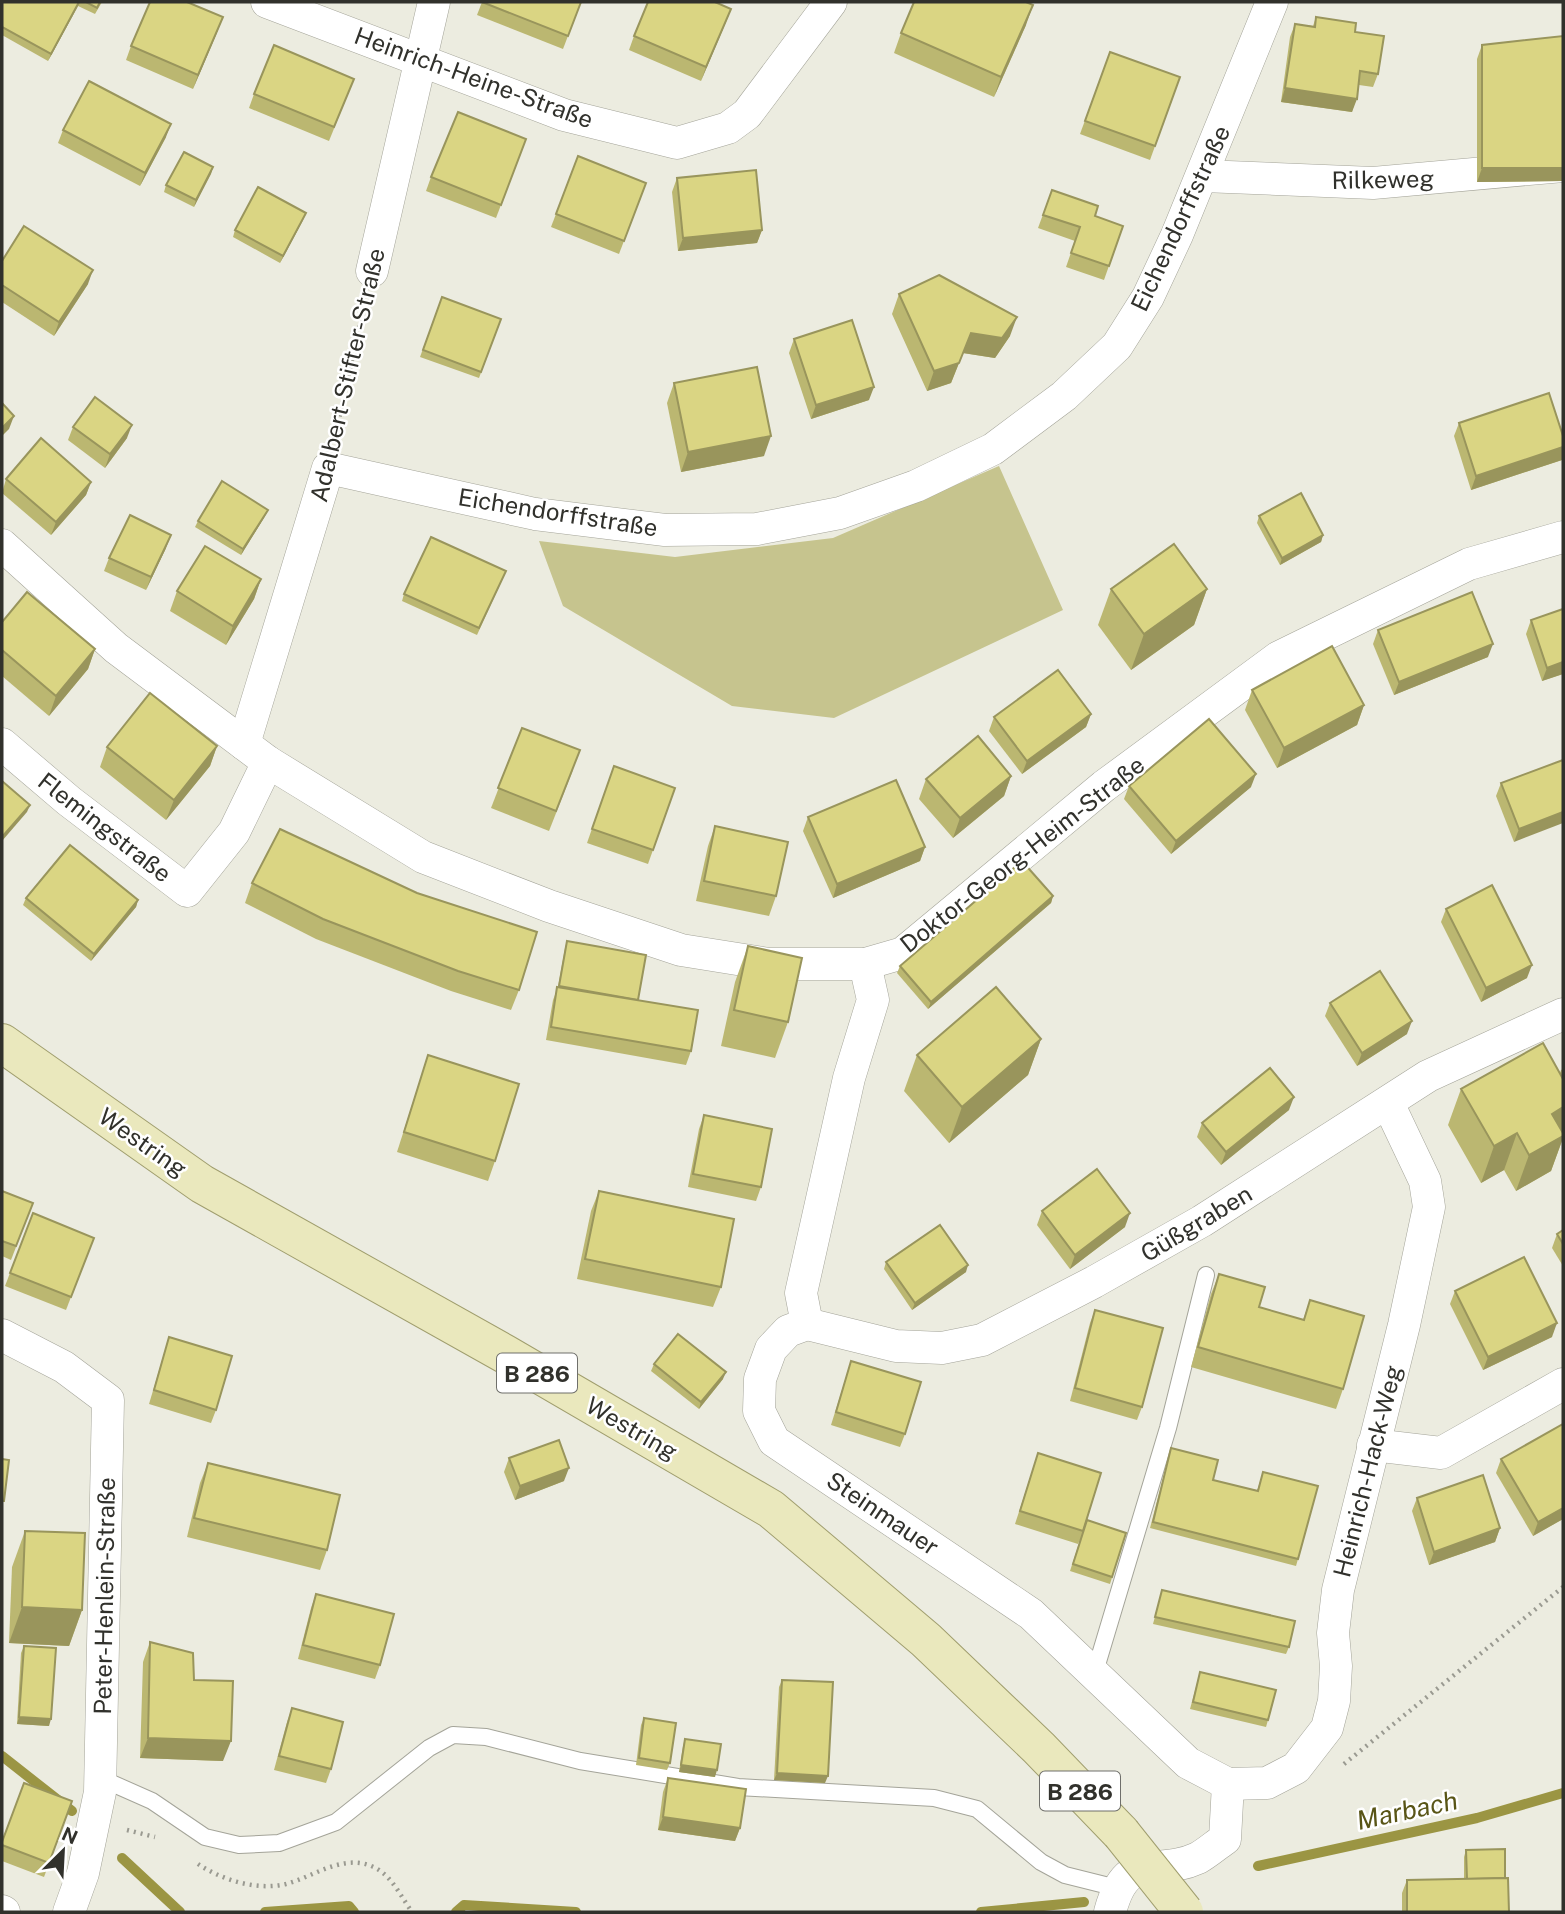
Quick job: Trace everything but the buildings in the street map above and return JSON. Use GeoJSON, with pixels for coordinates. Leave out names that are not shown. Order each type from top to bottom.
{"type":"FeatureCollection","features":[{"type":"Feature","properties":{"kind":"main road","name":"Westring"},"geometry":{"type":"LineString","coordinates":[[2,1043],[202,1184],[505,1354],[771,1509],[926,1640],[1039,1748],[1121,1833],[1184,1912]]}},
{"type":"Feature","properties":{"kind":"street","name":"Heinrich-Heine-Straße"},"geometry":{"type":"LineString","coordinates":[[267,2],[422,58],[564,115],[677,143],[728,128],[747,114],[831,2]]}},
{"type":"Feature","properties":{"kind":"street","name":"Adalbert-Stifter-Straße"},"geometry":{"type":"LineString","coordinates":[[372,271],[434,2]]}},
{"type":"Feature","properties":{"kind":"street","name":"Eichendorffstraße"},"geometry":{"type":"LineString","coordinates":[[328,468],[535,514],[665,530],[757,530],[840,513],[916,486],[993,449],[1064,396],[1117,346],[1148,297],[1203,176],[1272,2]]}},
{"type":"Feature","properties":{"kind":"street","name":"Rilkeweg"},"geometry":{"type":"LineString","coordinates":[[1203,176],[1373,183],[1563,166]]}},
{"type":"Feature","properties":{"kind":"street","name":"Adalbert-Stifter-Straße"},"geometry":{"type":"LineString","coordinates":[[256,753],[328,468]]}},
{"type":"Feature","properties":{"kind":"street","name":"Doktor-Georg-Heim-Straße"},"geometry":{"type":"LineString","coordinates":[[2,545],[116,648],[256,753],[423,857],[549,906],[681,950],[769,964],[865,964],[903,953],[1104,786],[1279,657],[1469,564],[1563,537]]}},
{"type":"Feature","properties":{"kind":"street","name":"Flemingstraße"},"geometry":{"type":"LineString","coordinates":[[2,744],[69,801],[187,891],[234,832],[256,753]]}},
{"type":"Feature","properties":{"kind":"street"},"geometry":{"type":"LineString","coordinates":[[807,1324],[801,1293],[849,1078],[873,1000],[865,964]]}},
{"type":"Feature","properties":{"kind":"street","name":"Güßgraben"},"geometry":{"type":"LineString","coordinates":[[807,1324],[896,1346],[942,1348],[982,1340],[1202,1221],[1428,1076],[1563,1014]]}},
{"type":"Feature","properties":{"kind":"street","name":"Heinrich-Hack-Weg"},"geometry":{"type":"LineString","coordinates":[[1228,1784],[1267,1783],[1296,1768],[1327,1728],[1334,1700],[1336,1666],[1333,1633],[1338,1590],[1404,1325],[1429,1208],[1425,1181],[1388,1103]]}},
{"type":"Feature","properties":{"kind":"street","name":"Steinmauer"},"geometry":{"type":"LineString","coordinates":[[807,1324],[788,1331],[771,1349],[760,1378],[759,1410],[774,1441],[1031,1614],[1188,1763],[1228,1784]]}},
{"type":"Feature","properties":{"kind":"street","name":"Peter-Henlein-Straße"},"geometry":{"type":"LineString","coordinates":[[2,1335],[64,1367],[108,1400],[100,1785],[83,1873],[69,1912]]}},
{"type":"Feature","properties":{"kind":"street"},"geometry":{"type":"LineString","coordinates":[[1373,1445],[1441,1453],[1563,1384]]}},
{"type":"Feature","properties":{"kind":"street"},"geometry":{"type":"LineString","coordinates":[[1114,1900],[1136,1869],[1197,1858],[1224,1839],[1228,1784]]}},
{"type":"Feature","properties":{"kind":"lane"},"geometry":{"type":"LineString","coordinates":[[1094,1675],[1168,1428],[1206,1275]]}},
{"type":"Feature","properties":{"kind":"lane"},"geometry":{"type":"LineString","coordinates":[[100,1785],[152,1801],[205,1837],[239,1845],[279,1843],[336,1822],[429,1748],[453,1735],[486,1737],[580,1761],[738,1787],[934,1798],[977,1809],[1041,1862],[1114,1900]]}},
{"type":"Feature","properties":{"kind":"path","name":"Adalbert-Stifter-Straße"},"geometry":{"type":"LineString","coordinates":[[328,468],[372,271]]}},
{"type":"Feature","properties":{"kind":"path"},"geometry":{"type":"LineString","coordinates":[[1296,1768],[1346,1764],[1563,1587]]}},
{"type":"Feature","properties":{"kind":"shaded area"},"geometry":{"type":"Polygon","coordinates":[[[999,466],[1063,610],[834,718],[732,706],[563,606],[539,541],[675,557],[833,538],[999,466]]]}},
{"type":"Feature","properties":{"kind":"waterway","name":"Marbach"},"geometry":{"type":"LineString","coordinates":[[2,1756],[72,1811]]}},
{"type":"Feature","properties":{"kind":"waterway","name":"Marbach"},"geometry":{"type":"LineString","coordinates":[[1258,1866],[1477,1818],[1563,1793]]}},
{"type":"Feature","properties":{"kind":"waterway","name":"Marbach"},"geometry":{"type":"LineString","coordinates":[[122,1858],[180,1912]]}},
{"type":"Feature","properties":{"kind":"waterway","name":"Marbach"},"geometry":{"type":"LineString","coordinates":[[981,1912],[1084,1902]]}},
{"type":"Feature","properties":{"kind":"waterway","name":"Marbach"},"geometry":{"type":"LineString","coordinates":[[456,1912],[464,1905],[576,1912]]}},
{"type":"Feature","properties":{"kind":"waterway","name":"Marbach"},"geometry":{"type":"LineString","coordinates":[[265,1912],[349,1906],[354,1912]]}}]}
